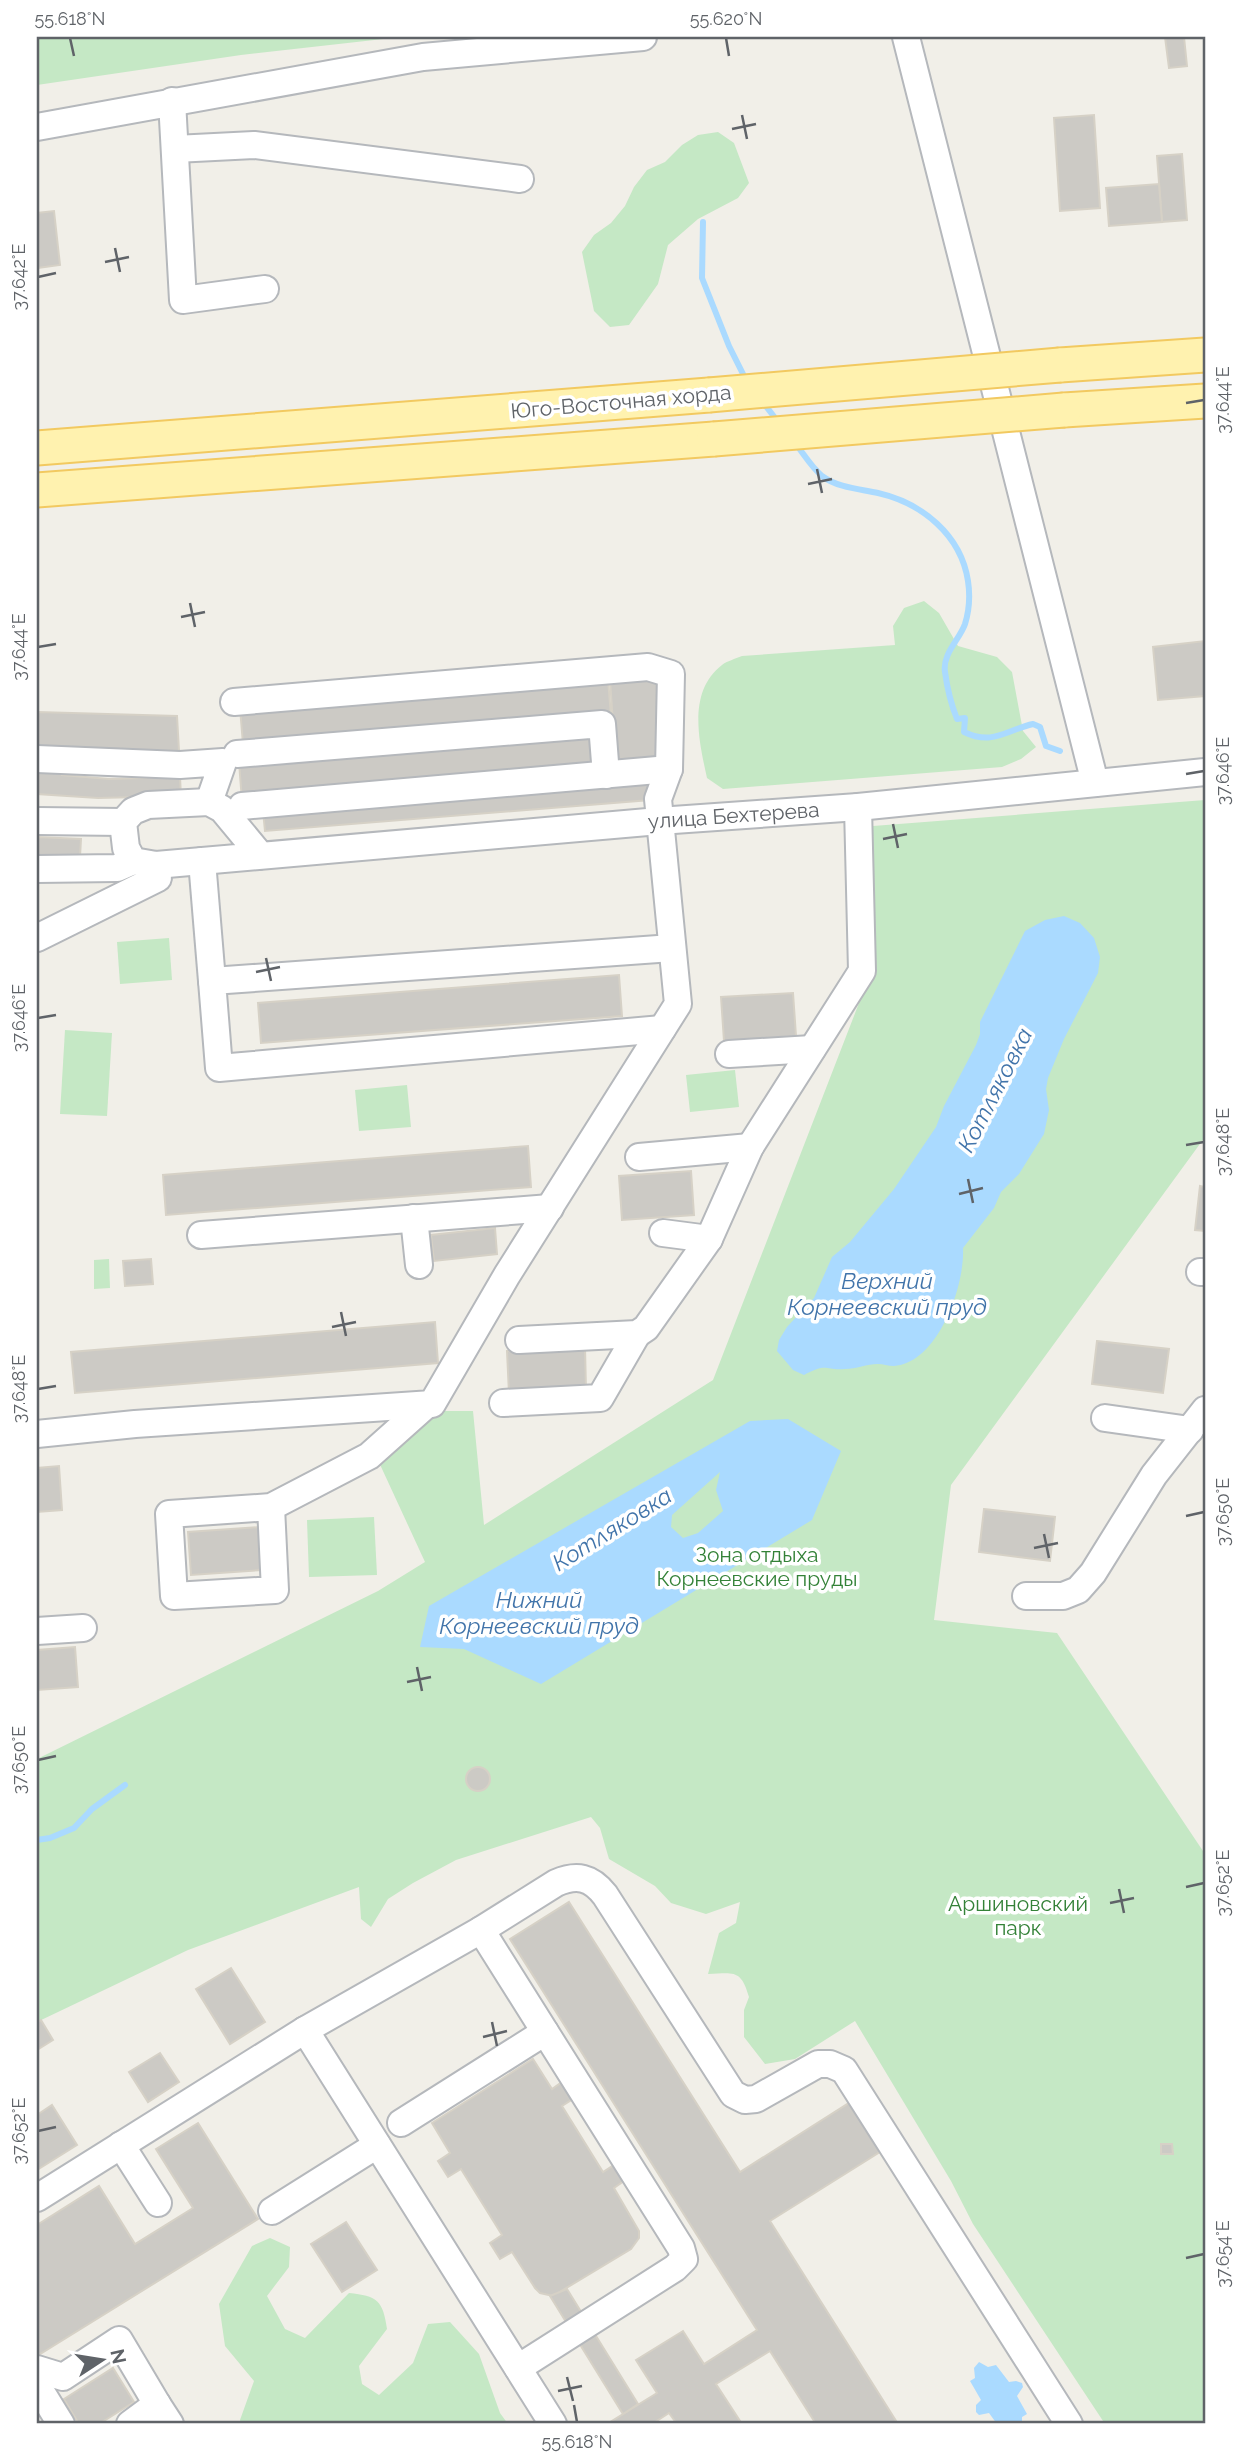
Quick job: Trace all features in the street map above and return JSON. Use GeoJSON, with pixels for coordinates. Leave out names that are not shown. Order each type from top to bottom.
{"type":"FeatureCollection","features":[{"type":"Feature","properties":{"kind":"main road","name":"Юго-Восточная хорда"},"geometry":{"type":"LineString","coordinates":[[37,448],[1205,355]]}},
{"type":"Feature","properties":{"kind":"main road","name":"Юго-Восточная хорда"},"geometry":{"type":"LineString","coordinates":[[37,490],[1205,401]]}},
{"type":"Feature","properties":{"kind":"street"},"geometry":{"type":"LineString","coordinates":[[37,127],[423,57],[643,37]]}},
{"type":"Feature","properties":{"kind":"street"},"geometry":{"type":"LineString","coordinates":[[906,37],[1095,783]]}},
{"type":"Feature","properties":{"kind":"street"},"geometry":{"type":"LineString","coordinates":[[172,101],[183,300],[265,289]]}},
{"type":"Feature","properties":{"kind":"street"},"geometry":{"type":"LineString","coordinates":[[174,149],[254,145],[520,179]]}},
{"type":"Feature","properties":{"kind":"street"},"geometry":{"type":"LineString","coordinates":[[37,1433],[432,1404],[507,1275],[678,1004],[658,799],[669,769],[671,674],[648,667],[234,702]]}},
{"type":"Feature","properties":{"kind":"street"},"geometry":{"type":"LineString","coordinates":[[237,754],[602,724],[606,775]]}},
{"type":"Feature","properties":{"kind":"street"},"geometry":{"type":"LineString","coordinates":[[37,759],[180,765],[223,762],[209,802]]}},
{"type":"Feature","properties":{"kind":"street"},"geometry":{"type":"LineString","coordinates":[[242,806],[669,769]]}},
{"type":"Feature","properties":{"kind":"street","name":"улица Бехтерева"},"geometry":{"type":"LineString","coordinates":[[37,869],[117,869],[145,863],[202,861],[659,821],[858,807],[1205,772]]}},
{"type":"Feature","properties":{"kind":"street"},"geometry":{"type":"LineString","coordinates":[[37,821],[123,822],[133,811],[148,805],[209,802],[222,809],[261,856]]}},
{"type":"Feature","properties":{"kind":"street"},"geometry":{"type":"LineString","coordinates":[[503,1403],[600,1398],[637,1334],[646,1328],[709,1239],[750,1147],[862,971],[858,807]]}},
{"type":"Feature","properties":{"kind":"street"},"geometry":{"type":"LineString","coordinates":[[37,938],[158,878],[126,848],[123,822]]}},
{"type":"Feature","properties":{"kind":"street"},"geometry":{"type":"LineString","coordinates":[[202,861],[219,1068],[662,1029]]}},
{"type":"Feature","properties":{"kind":"street"},"geometry":{"type":"LineString","coordinates":[[212,981],[672,948]]}},
{"type":"Feature","properties":{"kind":"street"},"geometry":{"type":"LineString","coordinates":[[729,1054],[812,1049]]}},
{"type":"Feature","properties":{"kind":"street"},"geometry":{"type":"LineString","coordinates":[[639,1157],[750,1147]]}},
{"type":"Feature","properties":{"kind":"street"},"geometry":{"type":"LineString","coordinates":[[201,1235],[550,1208]]}},
{"type":"Feature","properties":{"kind":"street"},"geometry":{"type":"LineString","coordinates":[[414,1218],[419,1265]]}},
{"type":"Feature","properties":{"kind":"street"},"geometry":{"type":"LineString","coordinates":[[663,1233],[709,1239]]}},
{"type":"Feature","properties":{"kind":"street"},"geometry":{"type":"LineString","coordinates":[[519,1340],[637,1334]]}},
{"type":"Feature","properties":{"kind":"street"},"geometry":{"type":"LineString","coordinates":[[271,1507],[275,1590],[174,1596],[169,1514],[271,1507],[369,1456],[425,1406]]}},
{"type":"Feature","properties":{"kind":"street"},"geometry":{"type":"LineString","coordinates":[[1105,1418],[1198,1420]]}},
{"type":"Feature","properties":{"kind":"street"},"geometry":{"type":"LineString","coordinates":[[1026,1596],[1063,1596],[1078,1590],[1093,1573],[1154,1475],[1198,1420]]}},
{"type":"Feature","properties":{"kind":"street"},"geometry":{"type":"LineString","coordinates":[[37,1631],[82,1628]]}},
{"type":"Feature","properties":{"kind":"street"},"geometry":{"type":"LineString","coordinates":[[37,2198],[305,2030],[481,1930],[556,1883],[569,1878],[583,1878],[596,1884],[604,1895],[733,2094],[745,2099],[756,2099],[818,2064],[830,2064],[844,2070],[1069,2424]]}},
{"type":"Feature","properties":{"kind":"street"},"geometry":{"type":"LineString","coordinates":[[481,1930],[681,2248],[684,2259],[675,2268],[518,2368]]}},
{"type":"Feature","properties":{"kind":"street"},"geometry":{"type":"LineString","coordinates":[[305,2030],[553,2424]]}},
{"type":"Feature","properties":{"kind":"street"},"geometry":{"type":"LineString","coordinates":[[401,2123],[545,2032]]}},
{"type":"Feature","properties":{"kind":"street"},"geometry":{"type":"LineString","coordinates":[[272,2211],[377,2144]]}},
{"type":"Feature","properties":{"kind":"street"},"geometry":{"type":"LineString","coordinates":[[121,2145],[158,2203]]}},
{"type":"Feature","properties":{"kind":"street"},"geometry":{"type":"LineString","coordinates":[[37,2369],[64,2377],[119,2340],[164,2414],[130,2424]]}},
{"type":"Feature","properties":{"kind":"street"},"geometry":{"type":"LineString","coordinates":[[37,2385],[61,2424]]}},
{"type":"Feature","properties":{"kind":"green space"},"geometry":{"type":"Polygon","coordinates":[[[37,37],[401,37],[241,55],[37,85],[37,37]]]}},
{"type":"Feature","properties":{"kind":"green space"},"geometry":{"type":"Polygon","coordinates":[[[718,132],[734,143],[749,183],[738,198],[698,219],[668,245],[658,284],[629,325],[610,327],[594,311],[582,252],[594,235],[611,223],[625,206],[634,187],[647,170],[665,162],[682,145],[698,135],[718,132]]]}},
{"type":"Feature","properties":{"kind":"green space"},"geometry":{"type":"Polygon","coordinates":[[[924,601],[939,613],[958,646],[997,657],[1012,672],[1023,731],[1036,747],[1021,759],[1002,767],[723,789],[707,778],[698,718],[704,689],[711,676],[722,665],[742,656],[895,645],[893,626],[904,608],[924,601]]]}},
{"type":"Feature","properties":{"kind":"green space"},"geometry":{"type":"Polygon","coordinates":[[[1205,800],[1205,1137],[951,1485],[934,1620],[1057,1633],[1205,1854],[1205,2424],[1105,2424],[973,2224],[951,2181],[855,2021],[795,2059],[765,2064],[744,2037],[744,2010],[749,1997],[743,1981],[730,1973],[708,1974],[719,1933],[736,1923],[740,1902],[706,1914],[671,1903],[655,1886],[609,1859],[600,1828],[591,1817],[456,1860],[388,1899],[371,1927],[361,1919],[359,1887],[188,1950],[37,2022],[37,1759],[378,1591],[425,1562],[377,1458],[409,1429],[417,1432],[441,1411],[473,1411],[484,1525],[713,1380],[871,972],[873,826],[1205,800]]]}},
{"type":"Feature","properties":{"kind":"green space"},"geometry":{"type":"Polygon","coordinates":[[[169,938],[172,980],[120,984],[117,942],[169,938]]]}},
{"type":"Feature","properties":{"kind":"green space"},"geometry":{"type":"Polygon","coordinates":[[[65,1030],[112,1033],[107,1116],[60,1114],[65,1030]]]}},
{"type":"Feature","properties":{"kind":"green space"},"geometry":{"type":"Polygon","coordinates":[[[735,1070],[739,1107],[690,1112],[686,1075],[735,1070]]]}},
{"type":"Feature","properties":{"kind":"green space"},"geometry":{"type":"Polygon","coordinates":[[[407,1085],[411,1127],[359,1131],[355,1090],[407,1085]]]}},
{"type":"Feature","properties":{"kind":"green space"},"geometry":{"type":"Polygon","coordinates":[[[109,1259],[110,1288],[94,1289],[94,1260],[109,1259]]]}},
{"type":"Feature","properties":{"kind":"green space"},"geometry":{"type":"Polygon","coordinates":[[[374,1517],[377,1575],[309,1577],[307,1520],[374,1517]]]}},
{"type":"Feature","properties":{"kind":"green space"},"geometry":{"type":"Polygon","coordinates":[[[270,2238],[290,2247],[289,2267],[267,2296],[285,2329],[305,2338],[349,2293],[377,2301],[387,2329],[359,2366],[362,2384],[379,2395],[413,2363],[428,2324],[450,2322],[479,2354],[500,2413],[508,2424],[241,2424],[240,2420],[254,2381],[225,2346],[219,2304],[252,2246],[270,2238]]]}},
{"type":"Feature","properties":{"kind":"water","name":"Верхний Корнеевский пруд"},"geometry":{"type":"Polygon","coordinates":[[[1064,916],[1080,923],[1094,938],[1100,957],[1098,973],[1064,1039],[1048,1078],[1046,1089],[1049,1110],[1044,1134],[1019,1174],[1001,1192],[994,1208],[963,1248],[954,1301],[936,1337],[924,1352],[910,1362],[894,1366],[878,1364],[849,1369],[822,1368],[804,1375],[793,1370],[777,1351],[779,1340],[787,1327],[814,1298],[832,1257],[850,1242],[894,1189],[936,1127],[976,1045],[980,1022],[1025,931],[1045,920],[1064,916]]]}},
{"type":"Feature","properties":{"kind":"water","name":"Нижний Корнеевский пруд"},"geometry":{"type":"Polygon","coordinates":[[[788,1419],[841,1451],[812,1520],[541,1684],[464,1649],[420,1647],[429,1606],[750,1421],[788,1419]],[[720,1472],[672,1515],[671,1527],[683,1538],[698,1533],[723,1511],[716,1490],[720,1472]]]}},
{"type":"Feature","properties":{"kind":"water"},"geometry":{"type":"Polygon","coordinates":[[[979,2362],[988,2367],[996,2365],[1009,2382],[1022,2383],[1023,2387],[1017,2396],[1027,2414],[1022,2417],[1022,2424],[997,2424],[989,2413],[979,2415],[976,2412],[976,2405],[981,2400],[970,2381],[975,2378],[974,2368],[979,2362]]]}},
{"type":"Feature","properties":{"kind":"building"},"geometry":{"type":"Polygon","coordinates":[[[1165,37],[1184,37],[1187,66],[1169,68],[1165,37]]]}},
{"type":"Feature","properties":{"kind":"building"},"geometry":{"type":"Polygon","coordinates":[[[1094,115],[1100,208],[1060,211],[1054,118],[1094,115]]]}},
{"type":"Feature","properties":{"kind":"building"},"geometry":{"type":"Polygon","coordinates":[[[1182,154],[1187,220],[1162,222],[1157,156],[1182,154]]]}},
{"type":"Feature","properties":{"kind":"building"},"geometry":{"type":"Polygon","coordinates":[[[1159,184],[1162,222],[1109,226],[1106,188],[1159,184]]]}},
{"type":"Feature","properties":{"kind":"building"},"geometry":{"type":"Polygon","coordinates":[[[54,211],[60,265],[37,268],[37,213],[54,211]]]}},
{"type":"Feature","properties":{"kind":"building"},"geometry":{"type":"Polygon","coordinates":[[[1205,641],[1205,696],[1158,700],[1153,647],[1205,641]]]}},
{"type":"Feature","properties":{"kind":"building"},"geometry":{"type":"Polygon","coordinates":[[[608,679],[611,716],[243,744],[240,708],[608,679]]]}},
{"type":"Feature","properties":{"kind":"building"},"geometry":{"type":"Polygon","coordinates":[[[657,679],[659,761],[616,766],[610,680],[657,679]]]}},
{"type":"Feature","properties":{"kind":"building"},"geometry":{"type":"Polygon","coordinates":[[[37,712],[177,716],[179,751],[37,748],[37,712]]]}},
{"type":"Feature","properties":{"kind":"building"},"geometry":{"type":"Polygon","coordinates":[[[595,732],[599,770],[242,801],[239,762],[595,732]]]}},
{"type":"Feature","properties":{"kind":"building"},"geometry":{"type":"Polygon","coordinates":[[[37,770],[62,770],[62,775],[109,779],[180,777],[181,796],[98,798],[37,794],[37,770]]]}},
{"type":"Feature","properties":{"kind":"building"},"geometry":{"type":"Polygon","coordinates":[[[648,780],[650,800],[265,831],[263,811],[648,780]]]}},
{"type":"Feature","properties":{"kind":"building"},"geometry":{"type":"Polygon","coordinates":[[[37,837],[81,839],[80,857],[37,855],[37,837]]]}},
{"type":"Feature","properties":{"kind":"building"},"geometry":{"type":"Polygon","coordinates":[[[619,975],[622,1016],[261,1043],[258,1003],[619,975]]]}},
{"type":"Feature","properties":{"kind":"building"},"geometry":{"type":"Polygon","coordinates":[[[793,993],[796,1036],[724,1041],[721,997],[793,993]]]}},
{"type":"Feature","properties":{"kind":"building"},"geometry":{"type":"Polygon","coordinates":[[[528,1146],[531,1187],[166,1215],[163,1175],[528,1146]]]}},
{"type":"Feature","properties":{"kind":"building"},"geometry":{"type":"Polygon","coordinates":[[[691,1171],[694,1215],[622,1220],[619,1176],[691,1171]]]}},
{"type":"Feature","properties":{"kind":"building"},"geometry":{"type":"Polygon","coordinates":[[[1200,1186],[1205,1187],[1205,1231],[1195,1230],[1200,1186]]]}},
{"type":"Feature","properties":{"kind":"building"},"geometry":{"type":"Polygon","coordinates":[[[495,1228],[497,1254],[434,1261],[431,1235],[495,1228]]]}},
{"type":"Feature","properties":{"kind":"building"},"geometry":{"type":"Polygon","coordinates":[[[151,1259],[153,1284],[125,1286],[123,1261],[151,1259]]]}},
{"type":"Feature","properties":{"kind":"building"},"geometry":{"type":"Polygon","coordinates":[[[435,1322],[438,1363],[75,1393],[71,1352],[435,1322]]]}},
{"type":"Feature","properties":{"kind":"building"},"geometry":{"type":"Polygon","coordinates":[[[1097,1341],[1169,1349],[1163,1393],[1092,1384],[1097,1341]]]}},
{"type":"Feature","properties":{"kind":"building"},"geometry":{"type":"Polygon","coordinates":[[[585,1347],[586,1390],[509,1394],[507,1351],[585,1347]]]}},
{"type":"Feature","properties":{"kind":"building"},"geometry":{"type":"Polygon","coordinates":[[[59,1466],[62,1510],[37,1512],[37,1468],[59,1466]]]}},
{"type":"Feature","properties":{"kind":"building"},"geometry":{"type":"Polygon","coordinates":[[[984,1509],[1055,1517],[1050,1561],[979,1552],[984,1509]]]}},
{"type":"Feature","properties":{"kind":"building"},"geometry":{"type":"Polygon","coordinates":[[[260,1527],[262,1570],[191,1575],[188,1532],[260,1527]]]}},
{"type":"Feature","properties":{"kind":"building"},"geometry":{"type":"Polygon","coordinates":[[[75,1647],[78,1687],[37,1690],[37,1650],[75,1647]]]}},
{"type":"Feature","properties":{"kind":"building"},"geometry":{"type":"Polygon","coordinates":[[[478,1767],[487,1770],[490,1779],[487,1788],[478,1791],[469,1788],[466,1779],[469,1770],[478,1767]]]}},
{"type":"Feature","properties":{"kind":"building"},"geometry":{"type":"Polygon","coordinates":[[[569,1902],[740,2172],[849,2103],[880,2152],[770,2221],[898,2424],[816,2424],[770,2351],[716,2384],[742,2424],[677,2424],[669,2413],[652,2424],[607,2424],[657,2393],[636,2360],[683,2331],[704,2364],[757,2330],[510,1939],[569,1902]]]}},
{"type":"Feature","properties":{"kind":"building"},"geometry":{"type":"Polygon","coordinates":[[[231,1968],[265,2022],[230,2044],[196,1989],[231,1968]]]}},
{"type":"Feature","properties":{"kind":"building"},"geometry":{"type":"Polygon","coordinates":[[[41,2020],[53,2040],[37,2050],[37,2022],[41,2020]]]}},
{"type":"Feature","properties":{"kind":"building"},"geometry":{"type":"Polygon","coordinates":[[[160,2053],[179,2082],[148,2102],[129,2072],[160,2053]]]}},
{"type":"Feature","properties":{"kind":"building"},"geometry":{"type":"Polygon","coordinates":[[[533,2059],[552,2089],[562,2082],[573,2099],[562,2106],[603,2172],[614,2165],[624,2181],[614,2188],[639,2231],[639,2238],[631,2249],[553,2296],[540,2293],[535,2288],[512,2252],[500,2259],[490,2243],[502,2235],[461,2169],[448,2177],[438,2161],[450,2153],[432,2123],[533,2059]]]}},
{"type":"Feature","properties":{"kind":"building"},"geometry":{"type":"Polygon","coordinates":[[[52,2105],[77,2145],[37,2170],[37,2115],[52,2105]]]}},
{"type":"Feature","properties":{"kind":"building"},"geometry":{"type":"Polygon","coordinates":[[[198,2123],[258,2219],[37,2356],[37,2225],[99,2186],[135,2244],[193,2208],[156,2149],[198,2123]]]}},
{"type":"Feature","properties":{"kind":"building"},"geometry":{"type":"Polygon","coordinates":[[[1161,2144],[1172,2144],[1173,2154],[1161,2154],[1161,2144]]]}},
{"type":"Feature","properties":{"kind":"building"},"geometry":{"type":"Polygon","coordinates":[[[346,2222],[377,2270],[342,2292],[311,2244],[346,2222]]]}},
{"type":"Feature","properties":{"kind":"building"},"geometry":{"type":"Polygon","coordinates":[[[567,2289],[638,2404],[623,2414],[550,2296],[567,2289]]]}},
{"type":"Feature","properties":{"kind":"building"},"geometry":{"type":"Polygon","coordinates":[[[113,2368],[134,2402],[99,2424],[79,2424],[64,2399],[113,2368]]]}},
{"type":"Feature","properties":{"kind":"waterway","name":"Котляковка"},"geometry":{"type":"LineString","coordinates":[[703,222],[702,278],[729,346],[747,382]]}},
{"type":"Feature","properties":{"kind":"waterway","name":"Котляковка"},"geometry":{"type":"LineString","coordinates":[[762,401],[779,423]]}},
{"type":"Feature","properties":{"kind":"waterway","name":"Котляковка"},"geometry":{"type":"LineString","coordinates":[[795,443],[811,465],[828,480],[842,486],[878,493],[910,505],[937,524],[957,549],[968,581],[968,608],[963,630],[946,659],[945,672],[957,719],[965,718],[964,732],[983,738],[999,736],[1033,724],[1040,727],[1046,746],[1060,751]]}},
{"type":"Feature","properties":{"kind":"waterway","name":"Котляковка"},"geometry":{"type":"LineString","coordinates":[[37,1840],[50,1838],[74,1828],[92,1809],[125,1785]]}},
{"type":"Feature","properties":{"kind":"park label","name":"Зона отдыха Корнеевские пруды"},"geometry":{"type":"Point","coordinates":[757,1567]}},
{"type":"Feature","properties":{"kind":"park label","name":"Аршиновский парк"},"geometry":{"type":"Point","coordinates":[1018,1916]}}]}
